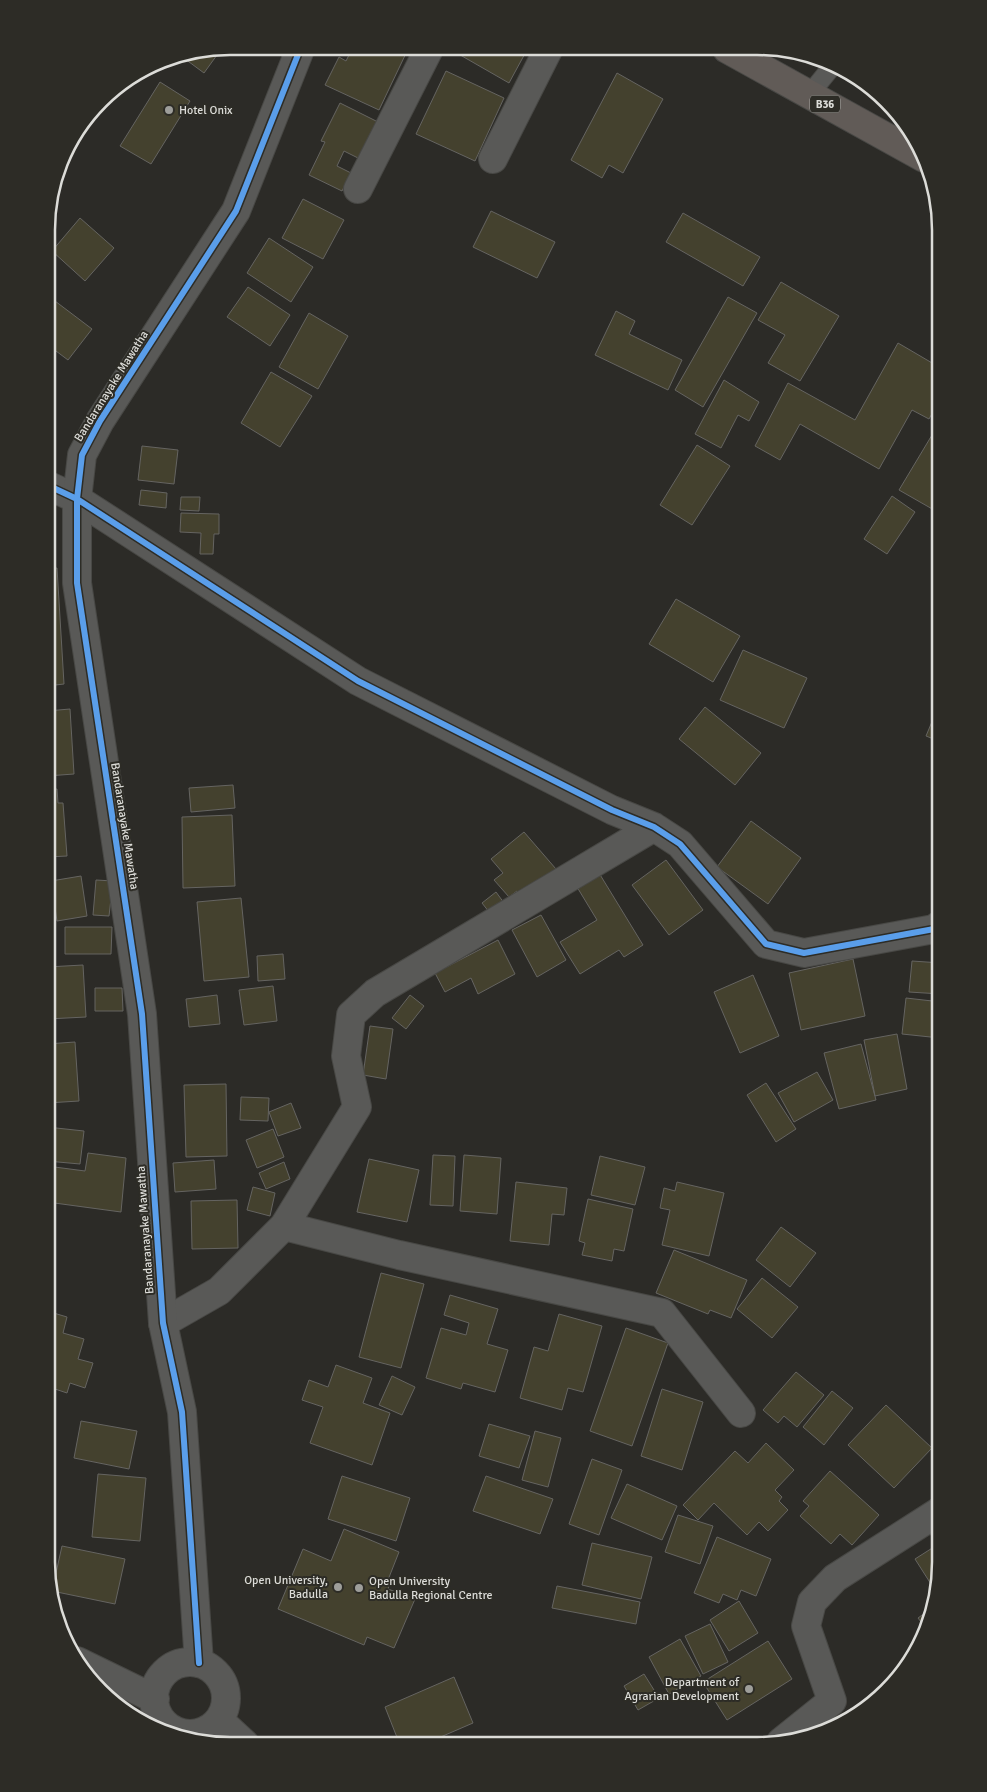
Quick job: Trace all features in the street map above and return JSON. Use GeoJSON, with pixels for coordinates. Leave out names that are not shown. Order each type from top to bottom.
{"type":"FeatureCollection","features":[{"type":"Feature","properties":{"kind":"main road","name":"B36"},"geometry":{"type":"LineString","coordinates":[[738,55],[914,152]]}},
{"type":"Feature","properties":{"kind":"street","name":"Bandaranayake Mawatha"},"geometry":{"type":"LineString","coordinates":[[199,1663],[182,1412],[163,1323],[142,1014],[77,583],[76,499],[82,455],[100,421],[236,212],[299,55]]}},
{"type":"Feature","properties":{"kind":"street"},"geometry":{"type":"LineString","coordinates":[[358,189],[426,55]]}},
{"type":"Feature","properties":{"kind":"street"},"geometry":{"type":"LineString","coordinates":[[493,159],[545,55]]}},
{"type":"Feature","properties":{"kind":"street"},"geometry":{"type":"LineString","coordinates":[[55,488],[76,499],[358,681],[612,810],[654,827],[680,844],[766,944],[804,953],[932,931]]}},
{"type":"Feature","properties":{"kind":"street"},"geometry":{"type":"LineString","coordinates":[[163,1323],[219,1291],[284,1226],[357,1107],[346,1056],[351,1015],[375,992],[654,827]]}},
{"type":"Feature","properties":{"kind":"street"},"geometry":{"type":"LineString","coordinates":[[284,1226],[399,1255],[662,1313],[741,1413]]}},
{"type":"Feature","properties":{"kind":"street"},"geometry":{"type":"LineString","coordinates":[[791,1734],[832,1701],[806,1626],[812,1602],[835,1578],[932,1516]]}},
{"type":"Feature","properties":{"kind":"street"},"geometry":{"type":"LineString","coordinates":[[169,1726],[157,1712],[155,1699],[157,1686],[163,1675],[173,1666],[186,1662],[199,1663],[210,1668],[218,1675],[224,1686],[226,1698],[219,1720],[210,1728],[194,1733]]}},
{"type":"Feature","properties":{"kind":"street"},"geometry":{"type":"LineString","coordinates":[[91,1668],[155,1699]]}},
{"type":"Feature","properties":{"kind":"street"},"geometry":{"type":"LineString","coordinates":[[219,1720],[237,1737]]}},
{"type":"Feature","properties":{"kind":"lane"},"geometry":{"type":"LineString","coordinates":[[809,95],[829,70]]}},
{"type":"Feature","properties":{"kind":"building"},"geometry":{"type":"Polygon","coordinates":[[[217,55],[204,73],[187,60],[217,55]]]}},
{"type":"Feature","properties":{"kind":"building"},"geometry":{"type":"Polygon","coordinates":[[[349,55],[405,55],[379,110],[325,85],[339,57],[346,61],[349,55]]]}},
{"type":"Feature","properties":{"kind":"building"},"geometry":{"type":"Polygon","coordinates":[[[460,55],[524,55],[509,83],[460,55]]]}},
{"type":"Feature","properties":{"kind":"building"},"geometry":{"type":"Polygon","coordinates":[[[446,71],[504,98],[475,161],[416,134],[446,71]]]}},
{"type":"Feature","properties":{"kind":"building"},"geometry":{"type":"Polygon","coordinates":[[[617,73],[663,99],[623,173],[609,165],[602,178],[571,160],[617,73]]]}},
{"type":"Feature","properties":{"kind":"building"},"geometry":{"type":"Polygon","coordinates":[[[160,82],[190,101],[151,164],[120,146],[160,82]]]}},
{"type":"Feature","properties":{"kind":"building"},"geometry":{"type":"Polygon","coordinates":[[[340,103],[382,124],[364,161],[344,151],[337,166],[351,173],[342,191],[309,175],[325,142],[321,141],[340,103]]]}},
{"type":"Feature","properties":{"kind":"building"},"geometry":{"type":"Polygon","coordinates":[[[303,199],[344,220],[323,259],[282,238],[303,199]]]}},
{"type":"Feature","properties":{"kind":"building"},"geometry":{"type":"Polygon","coordinates":[[[491,211],[555,242],[537,278],[473,247],[491,211]]]}},
{"type":"Feature","properties":{"kind":"building"},"geometry":{"type":"Polygon","coordinates":[[[683,213],[760,257],[743,286],[666,242],[683,213]]]}},
{"type":"Feature","properties":{"kind":"building"},"geometry":{"type":"Polygon","coordinates":[[[80,218],[114,248],[85,281],[55,254],[55,247],[80,218]]]}},
{"type":"Feature","properties":{"kind":"building"},"geometry":{"type":"Polygon","coordinates":[[[269,238],[313,267],[291,302],[247,273],[269,238]]]}},
{"type":"Feature","properties":{"kind":"building"},"geometry":{"type":"Polygon","coordinates":[[[781,282],[839,316],[800,381],[768,363],[785,335],[758,320],[781,282]]]}},
{"type":"Feature","properties":{"kind":"building"},"geometry":{"type":"Polygon","coordinates":[[[248,287],[290,315],[270,346],[227,317],[248,287]]]}},
{"type":"Feature","properties":{"kind":"building"},"geometry":{"type":"Polygon","coordinates":[[[728,297],[757,313],[703,407],[675,390],[728,297]]]}},
{"type":"Feature","properties":{"kind":"building"},"geometry":{"type":"Polygon","coordinates":[[[55,301],[92,329],[68,360],[55,350],[55,301]]]}},
{"type":"Feature","properties":{"kind":"building"},"geometry":{"type":"Polygon","coordinates":[[[616,311],[635,321],[629,334],[682,360],[668,390],[595,355],[616,311]]]}},
{"type":"Feature","properties":{"kind":"building"},"geometry":{"type":"Polygon","coordinates":[[[309,313],[348,336],[318,389],[279,367],[309,313]]]}},
{"type":"Feature","properties":{"kind":"building"},"geometry":{"type":"Polygon","coordinates":[[[898,343],[932,363],[932,414],[929,419],[912,410],[879,469],[800,424],[780,460],[755,446],[788,383],[855,420],[898,343]]]}},
{"type":"Feature","properties":{"kind":"building"},"geometry":{"type":"Polygon","coordinates":[[[271,372],[312,396],[280,447],[241,423],[271,372]]]}},
{"type":"Feature","properties":{"kind":"building"},"geometry":{"type":"Polygon","coordinates":[[[724,380],[759,402],[749,421],[738,415],[721,448],[695,434],[724,380]]]}},
{"type":"Feature","properties":{"kind":"building"},"geometry":{"type":"Polygon","coordinates":[[[932,435],[932,509],[899,490],[932,435]]]}},
{"type":"Feature","properties":{"kind":"building"},"geometry":{"type":"Polygon","coordinates":[[[697,445],[730,466],[692,525],[660,505],[697,445]]]}},
{"type":"Feature","properties":{"kind":"building"},"geometry":{"type":"Polygon","coordinates":[[[142,446],[178,450],[174,484],[138,480],[142,446]]]}},
{"type":"Feature","properties":{"kind":"building"},"geometry":{"type":"Polygon","coordinates":[[[141,490],[167,493],[166,508],[139,505],[141,490]]]}},
{"type":"Feature","properties":{"kind":"building"},"geometry":{"type":"Polygon","coordinates":[[[892,496],[915,512],[887,554],[864,539],[892,496]]]}},
{"type":"Feature","properties":{"kind":"building"},"geometry":{"type":"Polygon","coordinates":[[[181,497],[200,497],[199,511],[180,510],[181,497]]]}},
{"type":"Feature","properties":{"kind":"building"},"geometry":{"type":"Polygon","coordinates":[[[181,513],[219,514],[219,534],[214,534],[213,554],[200,554],[201,533],[180,532],[181,513]]]}},
{"type":"Feature","properties":{"kind":"building"},"geometry":{"type":"Polygon","coordinates":[[[55,568],[57,568],[64,684],[55,685],[55,568]]]}},
{"type":"Feature","properties":{"kind":"building"},"geometry":{"type":"Polygon","coordinates":[[[676,599],[740,636],[713,682],[649,644],[676,599]]]}},
{"type":"Feature","properties":{"kind":"building"},"geometry":{"type":"Polygon","coordinates":[[[743,650],[807,678],[784,728],[720,700],[743,650]]]}},
{"type":"Feature","properties":{"kind":"building"},"geometry":{"type":"Polygon","coordinates":[[[705,707],[761,753],[735,785],[679,739],[705,707]]]}},
{"type":"Feature","properties":{"kind":"building"},"geometry":{"type":"Polygon","coordinates":[[[70,709],[74,774],[55,775],[55,710],[70,709]]]}},
{"type":"Feature","properties":{"kind":"building"},"geometry":{"type":"Polygon","coordinates":[[[932,722],[932,738],[926,736],[932,722]]]}},
{"type":"Feature","properties":{"kind":"building"},"geometry":{"type":"Polygon","coordinates":[[[233,785],[235,808],[191,812],[189,788],[233,785]]]}},
{"type":"Feature","properties":{"kind":"building"},"geometry":{"type":"Polygon","coordinates":[[[55,789],[57,789],[58,803],[63,803],[67,856],[55,857],[55,789]]]}},
{"type":"Feature","properties":{"kind":"building"},"geometry":{"type":"Polygon","coordinates":[[[232,815],[235,886],[183,888],[182,817],[232,815]]]}},
{"type":"Feature","properties":{"kind":"building"},"geometry":{"type":"Polygon","coordinates":[[[751,821],[801,858],[768,904],[717,867],[751,821]]]}},
{"type":"Feature","properties":{"kind":"building"},"geometry":{"type":"Polygon","coordinates":[[[524,832],[556,869],[523,898],[517,891],[509,897],[494,880],[503,873],[491,859],[524,832]]]}},
{"type":"Feature","properties":{"kind":"building"},"geometry":{"type":"Polygon","coordinates":[[[666,860],[703,910],[669,935],[632,885],[666,860]]]}},
{"type":"Feature","properties":{"kind":"building"},"geometry":{"type":"Polygon","coordinates":[[[599,873],[643,945],[624,957],[619,950],[580,974],[560,942],[597,920],[577,887],[599,873]]]}},
{"type":"Feature","properties":{"kind":"building"},"geometry":{"type":"Polygon","coordinates":[[[81,876],[87,916],[57,921],[55,880],[81,876]]]}},
{"type":"Feature","properties":{"kind":"building"},"geometry":{"type":"Polygon","coordinates":[[[96,880],[113,881],[109,916],[93,915],[96,880]]]}},
{"type":"Feature","properties":{"kind":"building"},"geometry":{"type":"Polygon","coordinates":[[[496,892],[507,907],[493,917],[482,903],[496,892]]]}},
{"type":"Feature","properties":{"kind":"building"},"geometry":{"type":"Polygon","coordinates":[[[241,898],[249,977],[204,981],[197,902],[241,898]]]}},
{"type":"Feature","properties":{"kind":"building"},"geometry":{"type":"Polygon","coordinates":[[[541,915],[566,960],[537,977],[512,930],[541,915]]]}},
{"type":"Feature","properties":{"kind":"building"},"geometry":{"type":"Polygon","coordinates":[[[65,927],[112,927],[111,954],[65,954],[65,927]]]}},
{"type":"Feature","properties":{"kind":"building"},"geometry":{"type":"Polygon","coordinates":[[[498,940],[515,974],[478,994],[471,978],[445,992],[435,973],[498,940]]]}},
{"type":"Feature","properties":{"kind":"building"},"geometry":{"type":"Polygon","coordinates":[[[283,954],[285,979],[258,981],[257,956],[283,954]]]}},
{"type":"Feature","properties":{"kind":"building"},"geometry":{"type":"Polygon","coordinates":[[[853,959],[865,1016],[801,1030],[789,973],[853,959]]]}},
{"type":"Feature","properties":{"kind":"building"},"geometry":{"type":"Polygon","coordinates":[[[912,961],[932,962],[932,993],[909,992],[912,961]]]}},
{"type":"Feature","properties":{"kind":"building"},"geometry":{"type":"Polygon","coordinates":[[[83,965],[86,1017],[55,1019],[55,967],[83,965]]]}},
{"type":"Feature","properties":{"kind":"building"},"geometry":{"type":"Polygon","coordinates":[[[753,975],[779,1036],[740,1053],[714,992],[753,975]]]}},
{"type":"Feature","properties":{"kind":"building"},"geometry":{"type":"Polygon","coordinates":[[[273,986],[277,1021],[244,1025],[239,990],[273,986]]]}},
{"type":"Feature","properties":{"kind":"building"},"geometry":{"type":"Polygon","coordinates":[[[95,988],[122,988],[123,1011],[95,1011],[95,988]]]}},
{"type":"Feature","properties":{"kind":"building"},"geometry":{"type":"Polygon","coordinates":[[[217,995],[220,1024],[189,1027],[186,999],[217,995]]]}},
{"type":"Feature","properties":{"kind":"building"},"geometry":{"type":"Polygon","coordinates":[[[410,995],[424,1006],[406,1029],[392,1018],[410,995]]]}},
{"type":"Feature","properties":{"kind":"building"},"geometry":{"type":"Polygon","coordinates":[[[906,998],[932,1001],[932,1037],[902,1034],[906,998]]]}},
{"type":"Feature","properties":{"kind":"building"},"geometry":{"type":"Polygon","coordinates":[[[370,1026],[393,1029],[386,1079],[363,1075],[370,1026]]]}},
{"type":"Feature","properties":{"kind":"building"},"geometry":{"type":"Polygon","coordinates":[[[897,1034],[907,1089],[875,1096],[864,1040],[897,1034]]]}},
{"type":"Feature","properties":{"kind":"building"},"geometry":{"type":"Polygon","coordinates":[[[75,1042],[79,1101],[55,1102],[55,1043],[75,1042]]]}},
{"type":"Feature","properties":{"kind":"building"},"geometry":{"type":"Polygon","coordinates":[[[861,1044],[876,1100],[839,1109],[824,1053],[861,1044]]]}},
{"type":"Feature","properties":{"kind":"building"},"geometry":{"type":"Polygon","coordinates":[[[817,1072],[833,1100],[794,1122],[778,1093],[817,1072]]]}},
{"type":"Feature","properties":{"kind":"building"},"geometry":{"type":"Polygon","coordinates":[[[766,1083],[796,1129],[776,1142],[747,1095],[766,1083]]]}},
{"type":"Feature","properties":{"kind":"building"},"geometry":{"type":"Polygon","coordinates":[[[226,1084],[227,1156],[186,1157],[184,1085],[226,1084]]]}},
{"type":"Feature","properties":{"kind":"building"},"geometry":{"type":"Polygon","coordinates":[[[241,1097],[269,1098],[268,1121],[240,1120],[241,1097]]]}},
{"type":"Feature","properties":{"kind":"building"},"geometry":{"type":"Polygon","coordinates":[[[291,1103],[301,1128],[278,1136],[269,1112],[291,1103]]]}},
{"type":"Feature","properties":{"kind":"building"},"geometry":{"type":"Polygon","coordinates":[[[55,1128],[84,1131],[80,1164],[55,1162],[55,1128]]]}},
{"type":"Feature","properties":{"kind":"building"},"geometry":{"type":"Polygon","coordinates":[[[273,1129],[284,1157],[257,1168],[246,1140],[273,1129]]]}},
{"type":"Feature","properties":{"kind":"building"},"geometry":{"type":"Polygon","coordinates":[[[88,1153],[126,1158],[121,1212],[55,1203],[55,1167],[85,1171],[88,1153]]]}},
{"type":"Feature","properties":{"kind":"building"},"geometry":{"type":"Polygon","coordinates":[[[433,1155],[455,1156],[453,1206],[430,1205],[433,1155]]]}},
{"type":"Feature","properties":{"kind":"building"},"geometry":{"type":"Polygon","coordinates":[[[464,1155],[501,1158],[497,1214],[460,1211],[464,1155]]]}},
{"type":"Feature","properties":{"kind":"building"},"geometry":{"type":"Polygon","coordinates":[[[600,1156],[645,1167],[635,1205],[591,1195],[600,1156]]]}},
{"type":"Feature","properties":{"kind":"building"},"geometry":{"type":"Polygon","coordinates":[[[369,1159],[419,1170],[407,1222],[357,1212],[369,1159]]]}},
{"type":"Feature","properties":{"kind":"building"},"geometry":{"type":"Polygon","coordinates":[[[214,1160],[216,1189],[175,1192],[173,1163],[214,1160]]]}},
{"type":"Feature","properties":{"kind":"building"},"geometry":{"type":"Polygon","coordinates":[[[284,1162],[290,1179],[266,1189],[259,1173],[284,1162]]]}},
{"type":"Feature","properties":{"kind":"building"},"geometry":{"type":"Polygon","coordinates":[[[516,1182],[567,1188],[564,1215],[552,1214],[549,1245],[510,1241],[516,1182]]]}},
{"type":"Feature","properties":{"kind":"building"},"geometry":{"type":"Polygon","coordinates":[[[677,1182],[724,1193],[709,1256],[662,1245],[670,1210],[660,1208],[664,1188],[675,1191],[677,1182]]]}},
{"type":"Feature","properties":{"kind":"building"},"geometry":{"type":"Polygon","coordinates":[[[253,1187],[275,1193],[270,1216],[247,1210],[253,1187]]]}},
{"type":"Feature","properties":{"kind":"building"},"geometry":{"type":"Polygon","coordinates":[[[588,1199],[633,1209],[624,1251],[614,1249],[612,1261],[582,1255],[585,1243],[579,1241],[588,1199]]]}},
{"type":"Feature","properties":{"kind":"building"},"geometry":{"type":"Polygon","coordinates":[[[237,1200],[238,1248],[192,1249],[191,1201],[237,1200]]]}},
{"type":"Feature","properties":{"kind":"building"},"geometry":{"type":"Polygon","coordinates":[[[781,1227],[816,1253],[790,1287],[756,1260],[781,1227]]]}},
{"type":"Feature","properties":{"kind":"building"},"geometry":{"type":"Polygon","coordinates":[[[674,1250],[747,1280],[731,1318],[710,1310],[708,1314],[656,1293],[674,1250]]]}},
{"type":"Feature","properties":{"kind":"building"},"geometry":{"type":"Polygon","coordinates":[[[381,1273],[424,1284],[401,1368],[359,1357],[381,1273]]]}},
{"type":"Feature","properties":{"kind":"building"},"geometry":{"type":"Polygon","coordinates":[[[762,1278],[798,1307],[772,1338],[737,1309],[762,1278]]]}},
{"type":"Feature","properties":{"kind":"building"},"geometry":{"type":"Polygon","coordinates":[[[450,1295],[498,1309],[487,1344],[508,1350],[495,1392],[463,1383],[461,1389],[426,1378],[441,1328],[466,1335],[469,1323],[444,1315],[450,1295]]]}},
{"type":"Feature","properties":{"kind":"building"},"geometry":{"type":"Polygon","coordinates":[[[55,1313],[67,1317],[63,1333],[84,1339],[78,1359],[93,1363],[85,1388],[70,1383],[67,1393],[55,1389],[55,1313]]]}},
{"type":"Feature","properties":{"kind":"building"},"geometry":{"type":"Polygon","coordinates":[[[559,1314],[602,1326],[583,1392],[568,1388],[562,1410],[520,1398],[534,1347],[548,1351],[559,1314]]]}},
{"type":"Feature","properties":{"kind":"building"},"geometry":{"type":"Polygon","coordinates":[[[626,1328],[668,1343],[632,1446],[590,1431],[626,1328]]]}},
{"type":"Feature","properties":{"kind":"building"},"geometry":{"type":"Polygon","coordinates":[[[336,1365],[372,1378],[363,1403],[390,1413],[372,1465],[310,1443],[323,1407],[302,1400],[309,1380],[328,1387],[336,1365]]]}},
{"type":"Feature","properties":{"kind":"building"},"geometry":{"type":"Polygon","coordinates":[[[796,1372],[824,1395],[797,1427],[784,1416],[778,1423],[763,1410],[796,1372]]]}},
{"type":"Feature","properties":{"kind":"building"},"geometry":{"type":"Polygon","coordinates":[[[392,1376],[415,1387],[402,1415],[379,1405],[392,1376]]]}},
{"type":"Feature","properties":{"kind":"building"},"geometry":{"type":"Polygon","coordinates":[[[662,1389],[703,1402],[682,1470],[641,1456],[662,1389]]]}},
{"type":"Feature","properties":{"kind":"building"},"geometry":{"type":"Polygon","coordinates":[[[832,1391],[853,1408],[824,1445],[803,1427],[832,1391]]]}},
{"type":"Feature","properties":{"kind":"building"},"geometry":{"type":"Polygon","coordinates":[[[886,1405],[932,1448],[894,1488],[848,1445],[886,1405]]]}},
{"type":"Feature","properties":{"kind":"building"},"geometry":{"type":"Polygon","coordinates":[[[81,1421],[137,1431],[129,1469],[74,1458],[81,1421]]]}},
{"type":"Feature","properties":{"kind":"building"},"geometry":{"type":"Polygon","coordinates":[[[489,1424],[530,1436],[519,1468],[479,1456],[489,1424]]]}},
{"type":"Feature","properties":{"kind":"building"},"geometry":{"type":"Polygon","coordinates":[[[535,1431],[561,1438],[548,1487],[522,1480],[535,1431]]]}},
{"type":"Feature","properties":{"kind":"building"},"geometry":{"type":"Polygon","coordinates":[[[766,1443],[794,1470],[775,1490],[782,1497],[779,1501],[788,1510],[768,1531],[759,1522],[747,1535],[714,1503],[698,1520],[683,1505],[735,1451],[748,1463],[766,1443]]]}},
{"type":"Feature","properties":{"kind":"building"},"geometry":{"type":"Polygon","coordinates":[[[592,1459],[622,1470],[599,1535],[569,1524],[592,1459]]]}},
{"type":"Feature","properties":{"kind":"building"},"geometry":{"type":"Polygon","coordinates":[[[830,1471],[879,1515],[852,1545],[840,1534],[831,1544],[800,1516],[809,1506],[803,1501],[830,1471]]]}},
{"type":"Feature","properties":{"kind":"building"},"geometry":{"type":"Polygon","coordinates":[[[98,1474],[146,1478],[140,1541],[92,1537],[98,1474]]]}},
{"type":"Feature","properties":{"kind":"building"},"geometry":{"type":"Polygon","coordinates":[[[342,1476],[410,1498],[396,1541],[328,1519],[342,1476]]]}},
{"type":"Feature","properties":{"kind":"building"},"geometry":{"type":"Polygon","coordinates":[[[486,1476],[553,1499],[540,1534],[473,1511],[486,1476]]]}},
{"type":"Feature","properties":{"kind":"building"},"geometry":{"type":"Polygon","coordinates":[[[627,1484],[677,1506],[662,1540],[611,1518],[627,1484]]]}},
{"type":"Feature","properties":{"kind":"building"},"geometry":{"type":"Polygon","coordinates":[[[678,1515],[713,1526],[700,1564],[665,1552],[678,1515]]]}},
{"type":"Feature","properties":{"kind":"building"},"geometry":{"type":"Polygon","coordinates":[[[932,1528],[932,1537],[928,1530],[932,1528]]]}},
{"type":"Feature","properties":{"kind":"building","name":"Open University, Badulla"},"geometry":{"type":"Polygon","coordinates":[[[344,1529],[399,1552],[386,1585],[389,1586],[388,1589],[415,1599],[394,1648],[367,1637],[364,1645],[278,1609],[303,1549],[331,1561],[344,1529]]]}},
{"type":"Feature","properties":{"kind":"building"},"geometry":{"type":"Polygon","coordinates":[[[717,1537],[771,1559],[756,1596],[741,1590],[737,1600],[723,1594],[719,1603],[694,1593],[717,1537]]]}},
{"type":"Feature","properties":{"kind":"building"},"geometry":{"type":"Polygon","coordinates":[[[592,1543],[652,1557],[641,1599],[582,1585],[592,1543]]]}},
{"type":"Feature","properties":{"kind":"building"},"geometry":{"type":"Polygon","coordinates":[[[62,1546],[125,1559],[115,1604],[58,1592],[55,1575],[62,1546]]]}},
{"type":"Feature","properties":{"kind":"building"},"geometry":{"type":"Polygon","coordinates":[[[932,1548],[930,1583],[915,1559],[932,1548]]]}},
{"type":"Feature","properties":{"kind":"building"},"geometry":{"type":"Polygon","coordinates":[[[557,1586],[640,1602],[636,1624],[552,1608],[557,1586]]]}},
{"type":"Feature","properties":{"kind":"building"},"geometry":{"type":"Polygon","coordinates":[[[739,1601],[758,1633],[729,1651],[710,1620],[739,1601]]]}},
{"type":"Feature","properties":{"kind":"building"},"geometry":{"type":"Polygon","coordinates":[[[924,1613],[921,1622],[918,1618],[924,1613]]]}},
{"type":"Feature","properties":{"kind":"building"},"geometry":{"type":"Polygon","coordinates":[[[710,1624],[728,1662],[703,1674],[685,1636],[710,1624]]]}},
{"type":"Feature","properties":{"kind":"building"},"geometry":{"type":"Polygon","coordinates":[[[680,1639],[701,1676],[669,1694],[649,1657],[680,1639]]]}},
{"type":"Feature","properties":{"kind":"building"},"geometry":{"type":"Polygon","coordinates":[[[768,1641],[792,1679],[727,1720],[703,1682],[768,1641]]]}},
{"type":"Feature","properties":{"kind":"building"},"geometry":{"type":"Polygon","coordinates":[[[644,1674],[659,1698],[638,1710],[624,1686],[644,1674]]]}},
{"type":"Feature","properties":{"kind":"building"},"geometry":{"type":"Polygon","coordinates":[[[454,1677],[473,1723],[441,1737],[397,1737],[385,1707],[454,1677]]]}},
{"type":"Feature","properties":{"kind":"cycle path"},"geometry":{"type":"LineString","coordinates":[[199,1663],[182,1412],[163,1323],[142,1014],[77,583],[77,499],[82,455],[100,421],[236,211],[298,55]]}},
{"type":"Feature","properties":{"kind":"cycle path"},"geometry":{"type":"LineString","coordinates":[[55,489],[77,499],[358,681],[612,810],[654,827],[680,844],[766,944],[804,953],[932,929]]}},
{"type":"Feature","properties":{"kind":"place","name":"Hotel Onix"},"geometry":{"type":"Point","coordinates":[169,110]}},
{"type":"Feature","properties":{"kind":"place","name":"Open University, Badulla"},"geometry":{"type":"Point","coordinates":[338,1587]}},
{"type":"Feature","properties":{"kind":"place","name":"Open University Badulla Regional Centre"},"geometry":{"type":"Point","coordinates":[359,1588]}},
{"type":"Feature","properties":{"kind":"place","name":"Department of Agrarian Development"},"geometry":{"type":"Point","coordinates":[749,1689]}}]}
